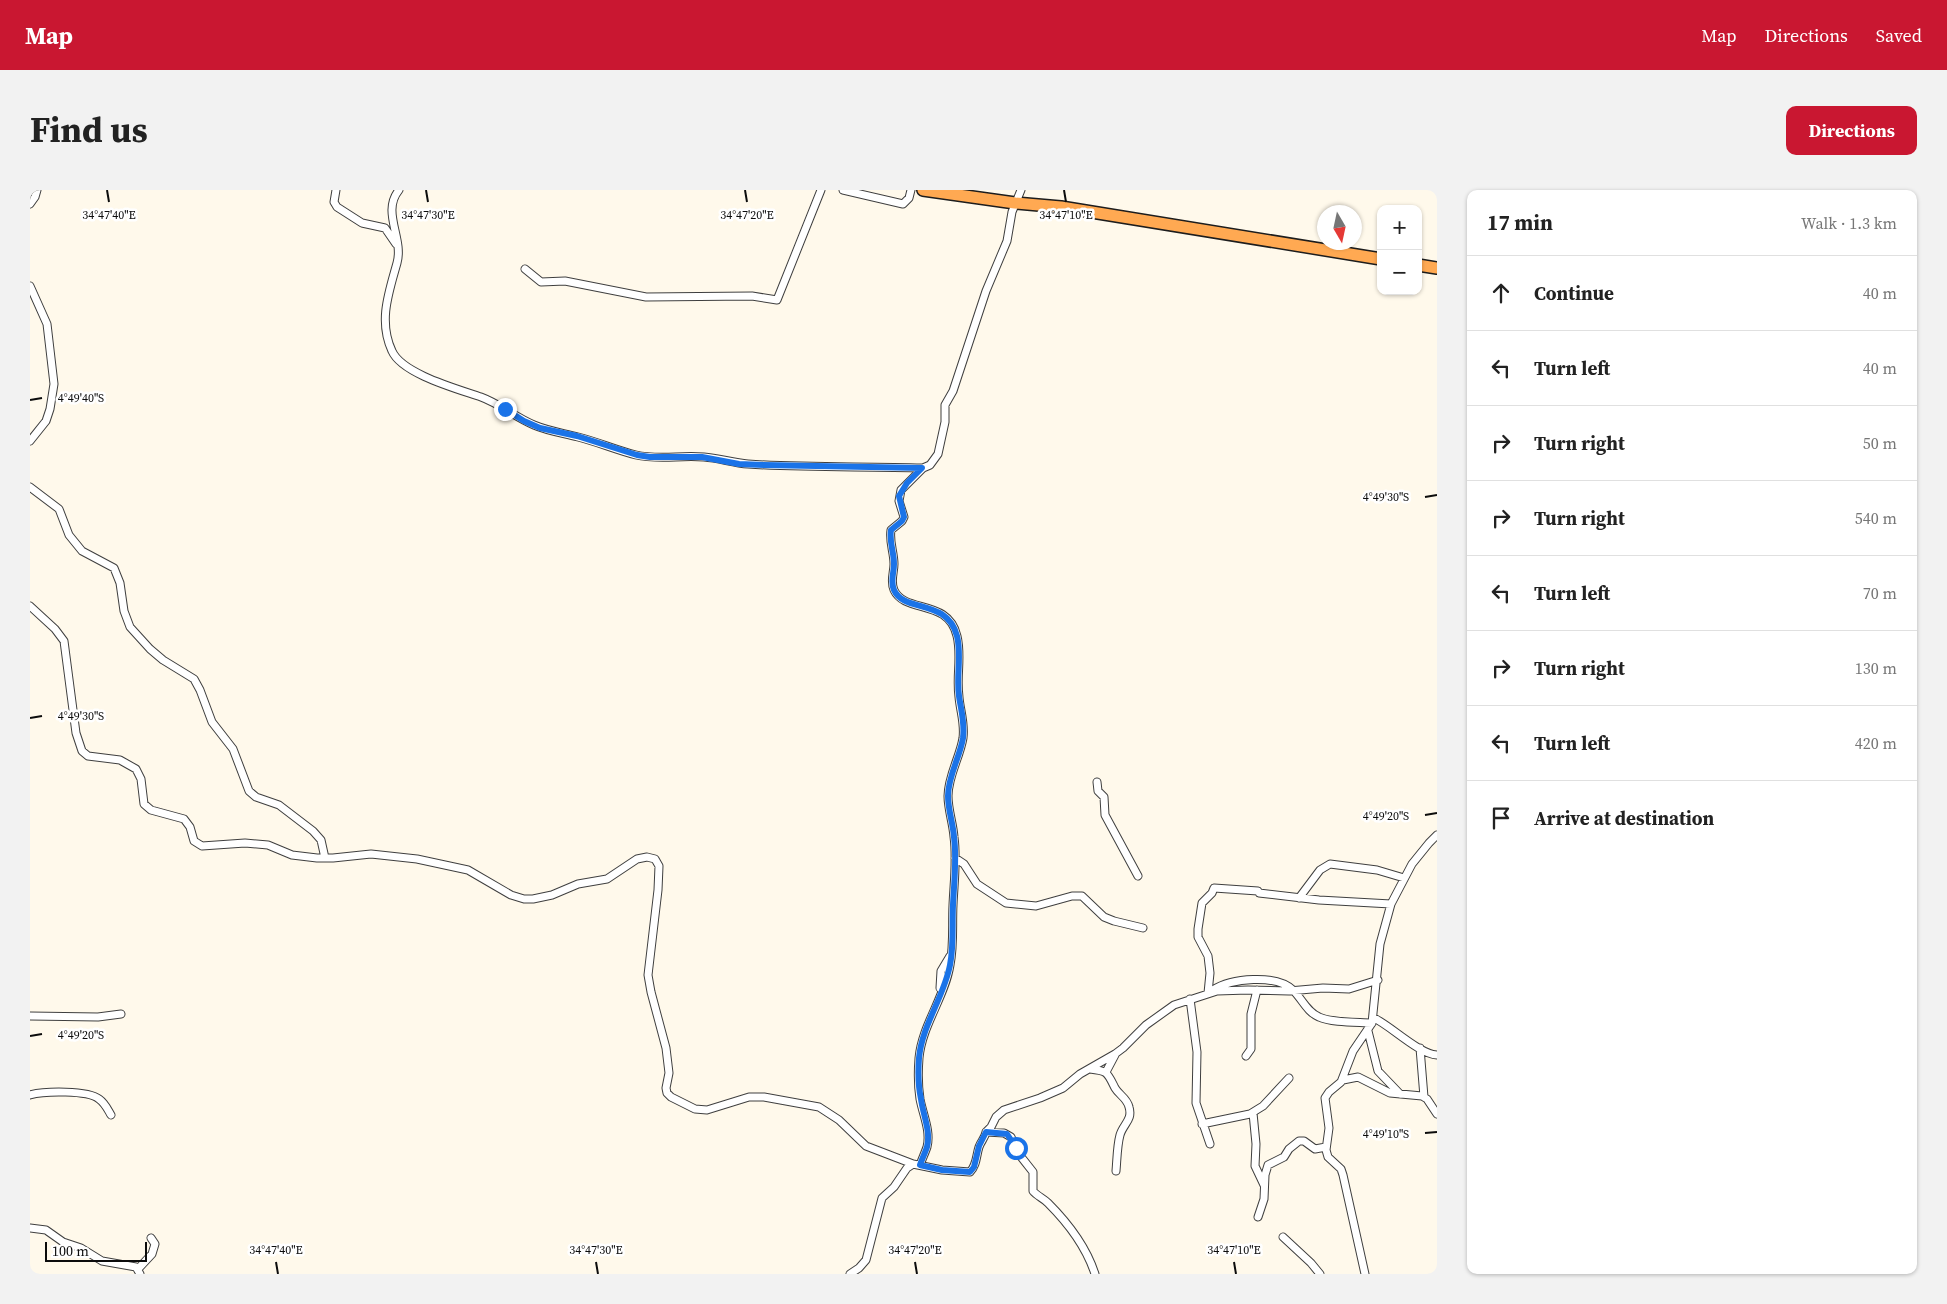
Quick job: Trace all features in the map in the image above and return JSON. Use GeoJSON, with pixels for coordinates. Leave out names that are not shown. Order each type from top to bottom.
{"type":"FeatureCollection","features":[{"type":"Feature","properties":{"kind":"highway"},"geometry":{"type":"LineString","coordinates":[[923,190],[1015,203],[1061,207],[1377,258]]}},
{"type":"Feature","properties":{"kind":"highway"},"geometry":{"type":"LineString","coordinates":[[1422,266],[1437,268]]}},
{"type":"Feature","properties":{"kind":"street"},"geometry":{"type":"LineString","coordinates":[[30,204],[35,198],[37,190]]}},
{"type":"Feature","properties":{"kind":"street"},"geometry":{"type":"LineString","coordinates":[[336,190],[334,202],[337,207],[362,223],[385,228],[397,245]]}},
{"type":"Feature","properties":{"kind":"street"},"geometry":{"type":"LineString","coordinates":[[399,190],[394,196],[391,212],[398,261],[391,279],[385,311],[389,342],[392,352],[397,359],[438,384],[485,399],[534,425],[650,457],[702,457],[739,464],[922,468],[930,465],[938,454],[945,422],[945,405],[953,391],[986,291],[1007,241],[1015,203],[1021,190]]}},
{"type":"Feature","properties":{"kind":"street"},"geometry":{"type":"LineString","coordinates":[[526,269],[541,282],[561,280],[646,297],[752,296],[777,300],[821,190]]}},
{"type":"Feature","properties":{"kind":"street"},"geometry":{"type":"LineString","coordinates":[[843,190],[902,204],[909,198],[911,190]]}},
{"type":"Feature","properties":{"kind":"street"},"geometry":{"type":"LineString","coordinates":[[30,288],[47,324],[54,384],[50,410],[46,421],[30,441]]}},
{"type":"Feature","properties":{"kind":"street"},"geometry":{"type":"LineString","coordinates":[[850,1274],[866,1260],[872,1242],[874,1222],[882,1198],[894,1187],[907,1168],[916,1165],[927,1147],[927,1126],[920,1099],[919,1059],[923,1036],[948,972],[952,948],[955,858],[948,786],[963,737],[964,725],[959,696],[960,651],[957,636],[949,619],[940,612],[900,597],[893,588],[892,579],[894,564],[890,537],[891,530],[904,517],[899,496],[907,483],[922,468]]}},
{"type":"Feature","properties":{"kind":"street"},"geometry":{"type":"LineString","coordinates":[[30,487],[59,508],[69,535],[82,551],[114,568],[120,583],[127,620],[134,632],[163,660],[194,679],[212,722],[232,749],[249,791],[256,796],[279,805],[313,831],[321,840],[325,858]]}},
{"type":"Feature","properties":{"kind":"street"},"geometry":{"type":"LineString","coordinates":[[30,606],[55,629],[64,642],[76,733],[79,745],[85,754],[120,760],[136,769],[141,778],[144,804],[151,810],[184,819],[190,827],[194,841],[197,844],[208,846],[259,844],[292,854],[325,858],[381,854],[434,862],[468,870],[511,895],[533,899],[552,895],[583,882],[607,878],[637,859],[647,857],[655,859],[659,866],[658,890],[648,975],[666,1048],[669,1073],[666,1088],[667,1093],[671,1097],[695,1109],[708,1110],[749,1097],[764,1097],[820,1107],[839,1120],[866,1146],[916,1165],[942,1170],[970,1172],[974,1167],[979,1146],[986,1132],[996,1117],[1004,1110],[1064,1088],[1080,1074],[1123,1048],[1146,1025],[1168,1008],[1208,993],[1234,990],[1294,991],[1323,988],[1349,989],[1378,980]]}},
{"type":"Feature","properties":{"kind":"street"},"geometry":{"type":"LineString","coordinates":[[1097,782],[1098,791],[1104,798],[1105,815],[1138,876]]}},
{"type":"Feature","properties":{"kind":"street"},"geometry":{"type":"LineString","coordinates":[[1363,1272],[1342,1172],[1328,1157],[1326,1147],[1329,1128],[1325,1097],[1343,1080],[1353,1051],[1368,1031],[1373,1020],[1380,944],[1391,904],[1404,878],[1420,853],[1437,835]]}},
{"type":"Feature","properties":{"kind":"street"},"geometry":{"type":"LineString","coordinates":[[955,858],[964,864],[977,884],[1006,903],[1036,906],[1072,896],[1082,896],[1104,917],[1143,928]]}},
{"type":"Feature","properties":{"kind":"street"},"geometry":{"type":"LineString","coordinates":[[1299,898],[1320,870],[1330,864],[1377,870],[1404,878]]}},
{"type":"Feature","properties":{"kind":"street"},"geometry":{"type":"LineString","coordinates":[[1208,993],[1210,973],[1208,956],[1198,937],[1198,928],[1202,902],[1212,893],[1214,888],[1258,891],[1259,893],[1299,898],[1391,904]]}},
{"type":"Feature","properties":{"kind":"street"},"geometry":{"type":"LineString","coordinates":[[1208,993],[1216,988],[1241,980],[1273,981],[1283,984],[1294,991],[1309,1010],[1319,1018],[1373,1020],[1390,1026],[1405,1039],[1432,1055],[1437,1055]]}},
{"type":"Feature","properties":{"kind":"street"},"geometry":{"type":"LineString","coordinates":[[1246,1056],[1251,1049],[1251,1014],[1257,990]]}},
{"type":"Feature","properties":{"kind":"street"},"geometry":{"type":"LineString","coordinates":[[1190,999],[1197,1052],[1196,1102],[1210,1144]]}},
{"type":"Feature","properties":{"kind":"street"},"geometry":{"type":"LineString","coordinates":[[30,1016],[98,1017],[121,1014]]}},
{"type":"Feature","properties":{"kind":"street"},"geometry":{"type":"LineString","coordinates":[[1368,1031],[1378,1070],[1385,1080],[1400,1094]]}},
{"type":"Feature","properties":{"kind":"street"},"geometry":{"type":"LineString","coordinates":[[1420,1048],[1424,1097]]}},
{"type":"Feature","properties":{"kind":"street"},"geometry":{"type":"LineString","coordinates":[[1106,1072],[1115,1054]]}},
{"type":"Feature","properties":{"kind":"street"},"geometry":{"type":"LineString","coordinates":[[1090,1069],[1106,1072],[1117,1091],[1126,1100],[1130,1112],[1129,1121],[1120,1136],[1116,1171]]}},
{"type":"Feature","properties":{"kind":"street"},"geometry":{"type":"LineString","coordinates":[[1202,1124],[1253,1112],[1267,1102],[1289,1078]]}},
{"type":"Feature","properties":{"kind":"street"},"geometry":{"type":"LineString","coordinates":[[1343,1080],[1358,1078],[1387,1092],[1420,1095],[1424,1097],[1437,1114]]}},
{"type":"Feature","properties":{"kind":"street"},"geometry":{"type":"LineString","coordinates":[[30,1095],[48,1092],[90,1096],[100,1099],[111,1115]]}},
{"type":"Feature","properties":{"kind":"street"},"geometry":{"type":"LineString","coordinates":[[1253,1112],[1256,1144],[1255,1166],[1264,1185]]}},
{"type":"Feature","properties":{"kind":"street"},"geometry":{"type":"LineString","coordinates":[[986,1132],[1004,1133],[1010,1137],[1018,1153],[1033,1172],[1033,1191],[1049,1204],[1073,1230],[1088,1255],[1096,1274]]}},
{"type":"Feature","properties":{"kind":"street"},"geometry":{"type":"LineString","coordinates":[[1258,1217],[1264,1199],[1264,1185],[1268,1165],[1284,1158],[1289,1149],[1299,1141],[1304,1141],[1315,1149],[1326,1147]]}},
{"type":"Feature","properties":{"kind":"street"},"geometry":{"type":"LineString","coordinates":[[30,1228],[46,1230],[63,1242],[80,1248],[102,1261],[130,1265],[139,1272],[154,1251],[156,1244],[151,1238]]}},
{"type":"Feature","properties":{"kind":"street"},"geometry":{"type":"LineString","coordinates":[[1284,1237],[1320,1274]]}},
{"type":"Feature","properties":{"kind":"route"},"geometry":{"type":"LineString","coordinates":[[505,409],[540,428],[577,436],[608,447],[650,457],[716,458],[739,464],[922,468],[901,490],[899,496],[904,517],[891,530],[890,537],[894,564],[893,588],[906,601],[940,612],[949,619],[954,628],[960,651],[958,666],[959,696],[964,725],[960,750],[948,786],[955,858],[953,938],[950,964],[923,1036],[919,1059],[920,1099],[928,1138],[927,1147],[920,1165],[942,1170],[970,1172],[974,1167],[979,1146],[986,1136],[986,1132],[1000,1132],[1009,1135],[1016,1148]]}}]}
